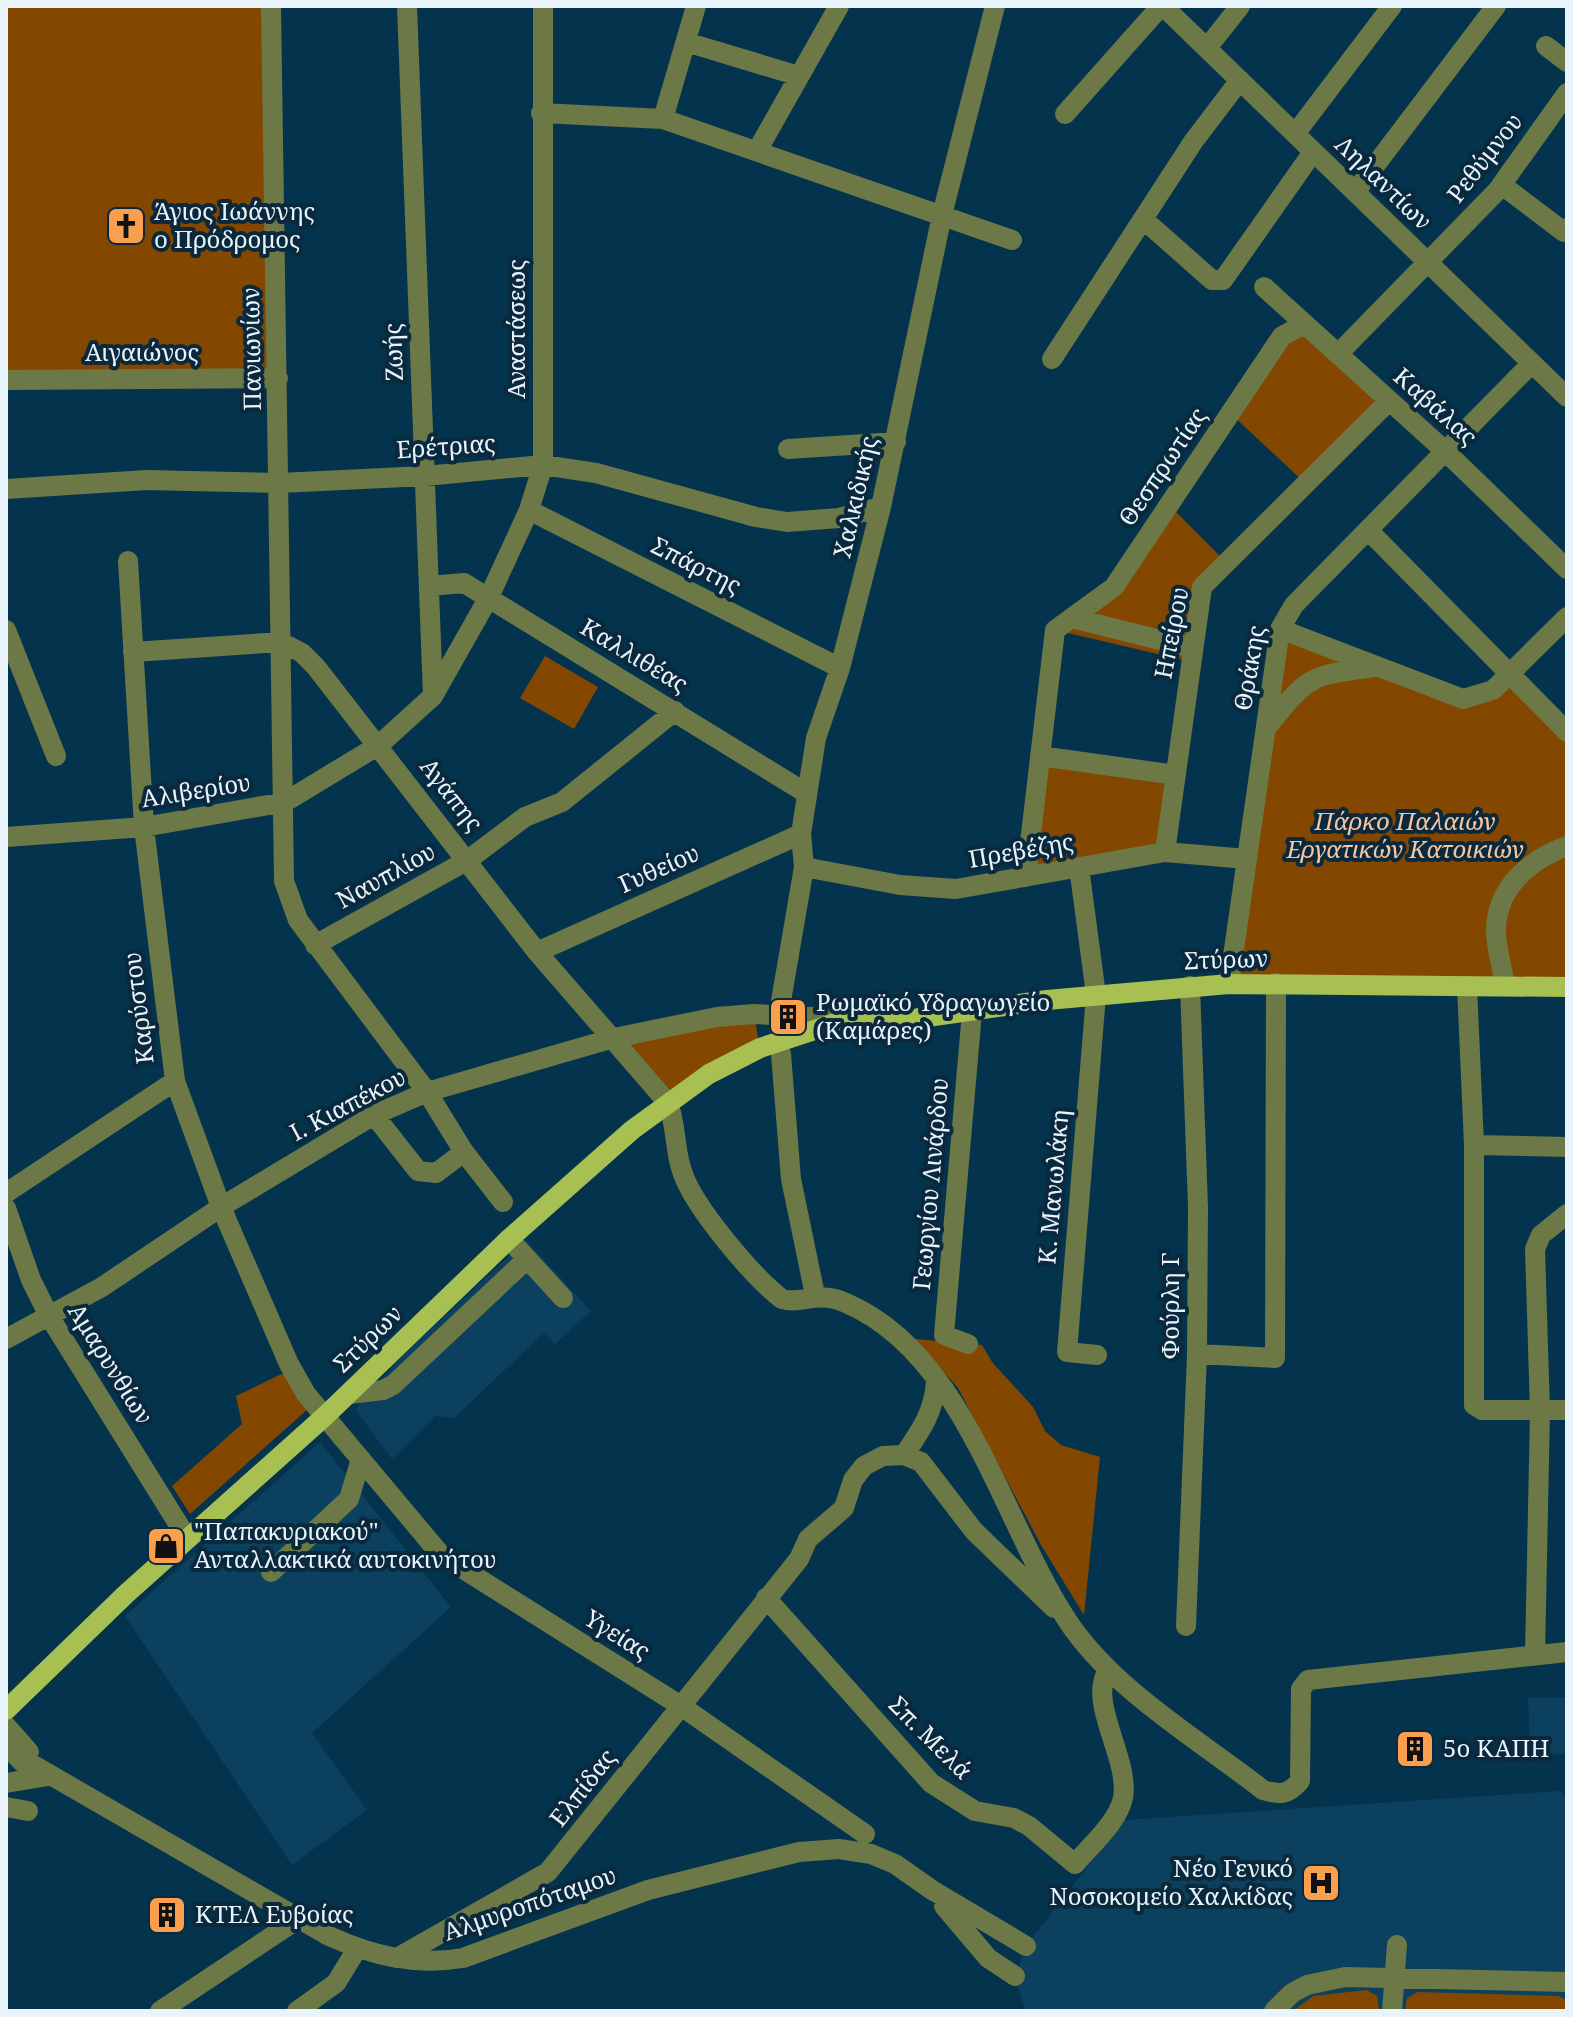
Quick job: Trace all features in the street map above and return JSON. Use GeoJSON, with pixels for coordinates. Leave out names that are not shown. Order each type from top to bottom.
{"type":"FeatureCollection","features":[{"type":"Feature","properties":{"kind":"main road","name":"Στύρων"},"geometry":{"type":"LineString","coordinates":[[724,1066],[781,1054],[839,1033],[888,1022],[1190,986],[1276,983],[1567,987]]}},
{"type":"Feature","properties":{"kind":"main road","name":"Στύρων"},"geometry":{"type":"LineString","coordinates":[[6,1710],[56,1659],[187,1538],[349,1394],[509,1239],[668,1103],[724,1066],[760,1048],[848,1019],[888,1022]]}},
{"type":"Feature","properties":{"kind":"main road","name":"Στύρων"},"geometry":{"type":"LineString","coordinates":[[6,1695],[56,1659]]}},
{"type":"Feature","properties":{"kind":"street","name":"Πανιωνίων"},"geometry":{"type":"LineString","coordinates":[[271,6],[284,881],[289,902],[315,945],[427,1092],[464,1152],[503,1202]]}},
{"type":"Feature","properties":{"kind":"street","name":"Ζωής"},"geometry":{"type":"LineString","coordinates":[[407,6],[433,696]]}},
{"type":"Feature","properties":{"kind":"street","name":"Αναστάσεως"},"geometry":{"type":"LineString","coordinates":[[379,745],[433,696],[489,597],[529,510],[543,465],[543,6]]}},
{"type":"Feature","properties":{"kind":"street"},"geometry":{"type":"LineString","coordinates":[[663,119],[696,6]]}},
{"type":"Feature","properties":{"kind":"street"},"geometry":{"type":"LineString","coordinates":[[757,151],[839,6]]}},
{"type":"Feature","properties":{"kind":"street","name":"Χαλκιδικής"},"geometry":{"type":"LineString","coordinates":[[781,1001],[804,867],[801,834],[816,738],[840,668],[881,507],[942,215],[995,6]]}},
{"type":"Feature","properties":{"kind":"street"},"geometry":{"type":"LineString","coordinates":[[1065,114],[1162,6]]}},
{"type":"Feature","properties":{"kind":"street","name":"Ληλαντίων"},"geometry":{"type":"LineString","coordinates":[[1162,6],[1567,397]]}},
{"type":"Feature","properties":{"kind":"street"},"geometry":{"type":"LineString","coordinates":[[1207,48],[1240,6]]}},
{"type":"Feature","properties":{"kind":"street"},"geometry":{"type":"LineString","coordinates":[[1295,134],[1392,6]]}},
{"type":"Feature","properties":{"kind":"street"},"geometry":{"type":"LineString","coordinates":[[1355,192],[1496,6]]}},
{"type":"Feature","properties":{"kind":"street"},"geometry":{"type":"LineString","coordinates":[[686,42],[799,76]]}},
{"type":"Feature","properties":{"kind":"street"},"geometry":{"type":"LineString","coordinates":[[1546,46],[1567,62]]}},
{"type":"Feature","properties":{"kind":"street"},"geometry":{"type":"LineString","coordinates":[[1052,359],[1193,142],[1240,80]]}},
{"type":"Feature","properties":{"kind":"street","name":"Ρεθύμνου"},"geometry":{"type":"LineString","coordinates":[[1338,354],[1502,185],[1567,93]]}},
{"type":"Feature","properties":{"kind":"street"},"geometry":{"type":"LineString","coordinates":[[541,113],[663,119],[1012,240]]}},
{"type":"Feature","properties":{"kind":"street"},"geometry":{"type":"LineString","coordinates":[[1143,219],[1212,280],[1223,280],[1313,152]]}},
{"type":"Feature","properties":{"kind":"street"},"geometry":{"type":"LineString","coordinates":[[1502,185],[1565,230]]}},
{"type":"Feature","properties":{"kind":"street","name":"Καβάλας"},"geometry":{"type":"LineString","coordinates":[[1264,287],[1445,451],[1567,569]]}},
{"type":"Feature","properties":{"kind":"street","name":"Θεσπρωτίας"},"geometry":{"type":"LineString","coordinates":[[1040,756],[1055,630],[1114,587],[1282,336],[1305,324]]}},
{"type":"Feature","properties":{"kind":"street","name":"Θράκης"},"geometry":{"type":"LineString","coordinates":[[1229,984],[1280,629],[1294,605],[1532,363]]}},
{"type":"Feature","properties":{"kind":"street","name":"Αιγαιώνος"},"geometry":{"type":"LineString","coordinates":[[6,380],[278,378]]}},
{"type":"Feature","properties":{"kind":"street","name":"Ηπείρου"},"geometry":{"type":"LineString","coordinates":[[1165,852],[1202,587],[1389,401]]}},
{"type":"Feature","properties":{"kind":"street"},"geometry":{"type":"LineString","coordinates":[[788,449],[896,442]]}},
{"type":"Feature","properties":{"kind":"street","name":"Ερέτριας"},"geometry":{"type":"LineString","coordinates":[[6,489],[147,480],[280,483],[425,476],[543,465],[596,473],[756,517],[787,522],[839,518],[881,507]]}},
{"type":"Feature","properties":{"kind":"street","name":"Σπάρτης"},"geometry":{"type":"LineString","coordinates":[[529,510],[840,668]]}},
{"type":"Feature","properties":{"kind":"street"},"geometry":{"type":"LineString","coordinates":[[1368,530],[1567,732]]}},
{"type":"Feature","properties":{"kind":"street","name":"Καρύστου"},"geometry":{"type":"LineString","coordinates":[[128,561],[144,827],[175,1081],[221,1207],[289,1364],[324,1417]]}},
{"type":"Feature","properties":{"kind":"street","name":"Καλλιθέας"},"geometry":{"type":"LineString","coordinates":[[429,586],[464,583],[806,793]]}},
{"type":"Feature","properties":{"kind":"street"},"geometry":{"type":"LineString","coordinates":[[1280,629],[1463,699],[1493,690],[1567,617]]}},
{"type":"Feature","properties":{"kind":"street"},"geometry":{"type":"LineString","coordinates":[[1072,618],[1192,648]]}},
{"type":"Feature","properties":{"kind":"street"},"geometry":{"type":"LineString","coordinates":[[6,630],[56,756]]}},
{"type":"Feature","properties":{"kind":"street"},"geometry":{"type":"LineString","coordinates":[[133,652],[281,642]]}},
{"type":"Feature","properties":{"kind":"street","name":"Αγάπης"},"geometry":{"type":"LineString","coordinates":[[281,642],[302,653],[316,667],[537,952],[668,1103]]}},
{"type":"Feature","properties":{"kind":"street"},"geometry":{"type":"LineString","coordinates":[[1266,728],[1309,680],[1324,674],[1378,667]]}},
{"type":"Feature","properties":{"kind":"street","name":"Ναυπλίου"},"geometry":{"type":"LineString","coordinates":[[315,945],[468,860],[525,817],[562,802],[675,711]]}},
{"type":"Feature","properties":{"kind":"street","name":"Αλιβερίου"},"geometry":{"type":"LineString","coordinates":[[6,837],[144,827],[285,802],[379,745]]}},
{"type":"Feature","properties":{"kind":"street"},"geometry":{"type":"LineString","coordinates":[[1026,877],[1040,756],[1176,775]]}},
{"type":"Feature","properties":{"kind":"street","name":"Γυθείου"},"geometry":{"type":"LineString","coordinates":[[537,952],[801,834]]}},
{"type":"Feature","properties":{"kind":"street"},"geometry":{"type":"LineString","coordinates":[[1505,986],[1496,934],[1497,910],[1504,893],[1535,862],[1567,846]]}},
{"type":"Feature","properties":{"kind":"street","name":"Πρεβέζης"},"geometry":{"type":"LineString","coordinates":[[804,867],[900,885],[956,889],[1165,852],[1247,859]]}},
{"type":"Feature","properties":{"kind":"street"},"geometry":{"type":"LineString","coordinates":[[1079,867],[1096,995]]}},
{"type":"Feature","properties":{"kind":"street"},"geometry":{"type":"LineString","coordinates":[[1197,1354],[1275,1358],[1276,983]]}},
{"type":"Feature","properties":{"kind":"street","name":"Φούρλη Γ"},"geometry":{"type":"LineString","coordinates":[[1186,1626],[1197,1354],[1198,1207],[1190,986]]}},
{"type":"Feature","properties":{"kind":"street"},"geometry":{"type":"LineString","coordinates":[[1467,986],[1474,1145],[1474,1405],[1482,1410],[1567,1410]]}},
{"type":"Feature","properties":{"kind":"street","name":"Κ. Μανωλάκη"},"geometry":{"type":"LineString","coordinates":[[1096,995],[1067,1352],[1097,1355]]}},
{"type":"Feature","properties":{"kind":"street","name":"Ι. Κιαπέκου"},"geometry":{"type":"LineString","coordinates":[[754,1014],[781,1001],[804,1003],[824,1017]]}},
{"type":"Feature","properties":{"kind":"street","name":"Γεωργίου Λινάρδου"},"geometry":{"type":"LineString","coordinates":[[968,1344],[944,1335],[972,1012]]}},
{"type":"Feature","properties":{"kind":"street","name":"Ι. Κιαπέκου"},"geometry":{"type":"LineString","coordinates":[[6,1339],[102,1287],[221,1207],[374,1115],[427,1092],[614,1038],[717,1017],[754,1014],[848,1019]]}},
{"type":"Feature","properties":{"kind":"street"},"geometry":{"type":"LineString","coordinates":[[781,1054],[791,1179],[815,1295]]}},
{"type":"Feature","properties":{"kind":"street"},"geometry":{"type":"LineString","coordinates":[[6,1193],[175,1081]]}},
{"type":"Feature","properties":{"kind":"street"},"geometry":{"type":"LineString","coordinates":[[668,1103],[675,1120],[682,1172],[704,1213],[782,1299],[790,1301],[815,1295],[843,1301],[895,1332],[936,1382],[964,1424],[1067,1620]]}},
{"type":"Feature","properties":{"kind":"street"},"geometry":{"type":"LineString","coordinates":[[374,1115],[418,1171],[436,1173],[464,1152]]}},
{"type":"Feature","properties":{"kind":"street"},"geometry":{"type":"LineString","coordinates":[[1474,1145],[1567,1147]]}},
{"type":"Feature","properties":{"kind":"street","name":"Αμαρυνθίων"},"geometry":{"type":"LineString","coordinates":[[6,1208],[31,1280],[49,1316],[187,1538]]}},
{"type":"Feature","properties":{"kind":"street"},"geometry":{"type":"LineString","coordinates":[[1535,1655],[1540,1411],[1535,1249],[1541,1235],[1567,1214]]}},
{"type":"Feature","properties":{"kind":"street"},"geometry":{"type":"LineString","coordinates":[[509,1239],[563,1298]]}},
{"type":"Feature","properties":{"kind":"street"},"geometry":{"type":"LineString","coordinates":[[349,1394],[383,1390],[393,1385],[527,1259]]}},
{"type":"Feature","properties":{"kind":"street"},"geometry":{"type":"LineString","coordinates":[[936,1382],[934,1405],[926,1423],[904,1455],[921,1462],[974,1531],[1067,1620],[1108,1670],[1263,1790],[1279,1795],[1293,1790],[1300,1781],[1301,1689],[1316,1677],[1567,1652]]}},
{"type":"Feature","properties":{"kind":"street","name":"Υγείας"},"geometry":{"type":"LineString","coordinates":[[324,1417],[441,1555],[681,1706],[865,1834]]}},
{"type":"Feature","properties":{"kind":"street","name":"Ελπίδας"},"geometry":{"type":"LineString","coordinates":[[397,1958],[548,1872],[799,1559],[808,1539],[844,1508],[853,1480],[864,1466],[883,1456],[904,1455]]}},
{"type":"Feature","properties":{"kind":"street"},"geometry":{"type":"LineString","coordinates":[[271,1572],[349,1499],[361,1459]]}},
{"type":"Feature","properties":{"kind":"street","name":"Σπ. Μελά"},"geometry":{"type":"LineString","coordinates":[[766,1598],[945,1795],[975,1811],[1014,1818],[1029,1826],[1075,1864],[1114,1816],[1123,1799],[1122,1765],[1102,1698],[1102,1681],[1108,1670]]}},
{"type":"Feature","properties":{"kind":"street"},"geometry":{"type":"LineString","coordinates":[[6,1726],[42,1771],[6,1783]]}},
{"type":"Feature","properties":{"kind":"street","name":"Αλμυροπόταμου"},"geometry":{"type":"LineString","coordinates":[[6,1745],[22,1762],[298,1919],[357,1949],[397,1958],[439,1962],[463,1958],[648,1890],[799,1852],[839,1849],[871,1854],[895,1864],[932,1890]]}},
{"type":"Feature","properties":{"kind":"street"},"geometry":{"type":"LineString","coordinates":[[6,1807],[28,1811]]}},
{"type":"Feature","properties":{"kind":"street"},"geometry":{"type":"LineString","coordinates":[[932,1890],[1026,1946]]}},
{"type":"Feature","properties":{"kind":"street"},"geometry":{"type":"LineString","coordinates":[[932,1890],[988,1958],[1015,1976]]}},
{"type":"Feature","properties":{"kind":"street"},"geometry":{"type":"LineString","coordinates":[[160,2011],[298,1919]]}},
{"type":"Feature","properties":{"kind":"street"},"geometry":{"type":"LineString","coordinates":[[988,1958],[1005,1946],[1005,1934]]}},
{"type":"Feature","properties":{"kind":"street"},"geometry":{"type":"LineString","coordinates":[[1392,2011],[1397,1978],[1397,1945]]}},
{"type":"Feature","properties":{"kind":"street"},"geometry":{"type":"LineString","coordinates":[[297,2011],[336,1983],[357,1949]]}},
{"type":"Feature","properties":{"kind":"street"},"geometry":{"type":"LineString","coordinates":[[1274,2011],[1292,1993],[1324,1979],[1567,1982]]}},
{"type":"Feature","properties":{"kind":"shaded area"},"geometry":{"type":"Polygon","coordinates":[[[526,1240],[591,1311],[555,1344],[544,1333],[454,1418],[435,1416],[392,1459],[355,1409],[401,1357],[526,1240]]]}},
{"type":"Feature","properties":{"kind":"shaded area"},"geometry":{"type":"Polygon","coordinates":[[[320,1442],[451,1607],[312,1733],[367,1810],[292,1865],[125,1616],[320,1442]]]}},
{"type":"Feature","properties":{"kind":"shaded area"},"geometry":{"type":"Polygon","coordinates":[[[1567,1697],[1567,1754],[1530,1755],[1528,1698],[1567,1697]]]}},
{"type":"Feature","properties":{"kind":"shaded area","name":"Νέο Γενικό Νοσοκομείο Χαλκίδας"},"geometry":{"type":"Polygon","coordinates":[[[1560,1791],[1567,1800],[1567,2011],[1025,2011],[1015,1976],[1026,1946],[1124,1820],[1560,1791]]]}},
{"type":"Feature","properties":{"kind":"green space"},"geometry":{"type":"Polygon","coordinates":[[[6,6],[271,6],[278,378],[6,380],[6,6]]]}},
{"type":"Feature","properties":{"kind":"green space"},"geometry":{"type":"Polygon","coordinates":[[[1305,324],[1389,401],[1306,484],[1230,413],[1305,324]]]}},
{"type":"Feature","properties":{"kind":"green space"},"geometry":{"type":"Polygon","coordinates":[[[1169,505],[1227,563],[1202,588],[1192,662],[1055,630],[1114,587],[1169,505]]]}},
{"type":"Feature","properties":{"kind":"green space","name":"Πάρκο Παλαιών Εργατικών Κατοικιών"},"geometry":{"type":"Polygon","coordinates":[[[1280,629],[1463,699],[1509,675],[1567,732],[1567,987],[1229,984],[1280,629]]]}},
{"type":"Feature","properties":{"kind":"green space"},"geometry":{"type":"Polygon","coordinates":[[[545,656],[598,687],[574,729],[520,698],[545,656]]]}},
{"type":"Feature","properties":{"kind":"green space"},"geometry":{"type":"Polygon","coordinates":[[[1041,756],[1176,775],[1165,852],[1026,877],[1041,756]]]}},
{"type":"Feature","properties":{"kind":"green space"},"geometry":{"type":"Polygon","coordinates":[[[754,1014],[760,1048],[668,1103],[614,1038],[754,1014]]]}},
{"type":"Feature","properties":{"kind":"green space"},"geometry":{"type":"Polygon","coordinates":[[[915,1339],[982,1345],[992,1362],[1033,1407],[1045,1431],[1061,1445],[1100,1457],[1084,1615],[1041,1545],[958,1388],[915,1339]]]}},
{"type":"Feature","properties":{"kind":"green space"},"geometry":{"type":"Polygon","coordinates":[[[288,1371],[308,1409],[190,1514],[172,1486],[242,1424],[236,1396],[288,1371]]]}},
{"type":"Feature","properties":{"kind":"green space"},"geometry":{"type":"Polygon","coordinates":[[[1367,1990],[1377,1996],[1379,2009],[1293,2011],[1313,1996],[1367,1990]]]}},
{"type":"Feature","properties":{"kind":"green space"},"geometry":{"type":"Polygon","coordinates":[[[1418,1992],[1559,1996],[1567,2001],[1567,2011],[1405,2011],[1407,1998],[1418,1992]]]}},
{"type":"Feature","properties":{"kind":"place","name":"Άγιος Ιωάννης ο Πρόδρομος"},"geometry":{"type":"Point","coordinates":[126,226]}},
{"type":"Feature","properties":{"kind":"place","name":"Ρωμαϊκό Υδραγωγείο (Καμάρες)"},"geometry":{"type":"Point","coordinates":[788,1017]}},
{"type":"Feature","properties":{"kind":"place","name":"\"Παπακυριακού\" Ανταλλακτικά αυτοκινήτου"},"geometry":{"type":"Point","coordinates":[166,1546]}},
{"type":"Feature","properties":{"kind":"place","name":"5ο ΚΑΠΗ"},"geometry":{"type":"Point","coordinates":[1415,1749]}},
{"type":"Feature","properties":{"kind":"place","name":"Νέο Γενικό Νοσοκομείο Χαλκίδας"},"geometry":{"type":"Point","coordinates":[1321,1883]}},
{"type":"Feature","properties":{"kind":"place","name":"ΚΤΕΛ Ευβοίας"},"geometry":{"type":"Point","coordinates":[167,1915]}}]}
